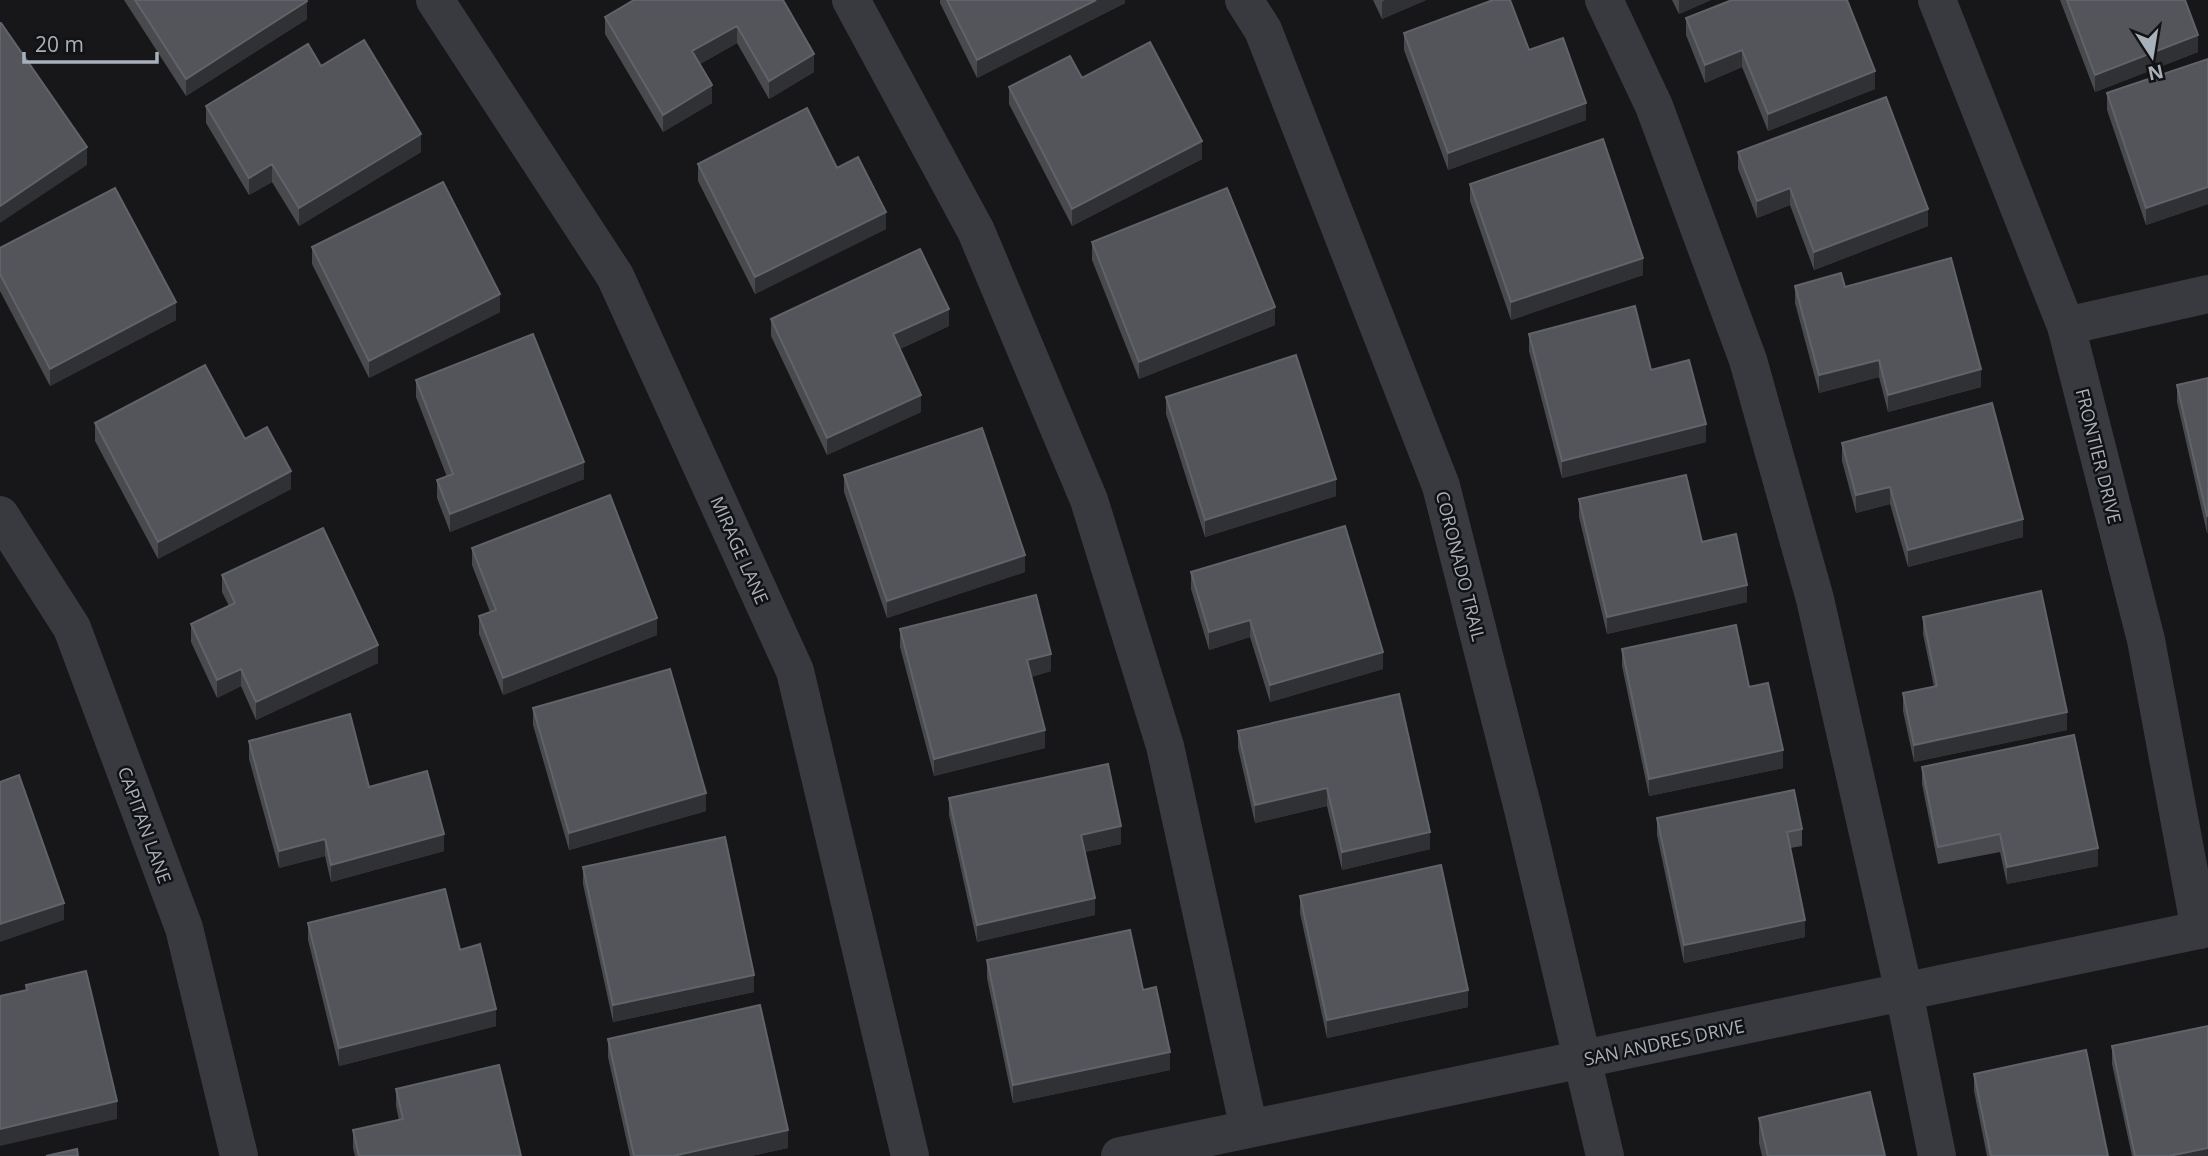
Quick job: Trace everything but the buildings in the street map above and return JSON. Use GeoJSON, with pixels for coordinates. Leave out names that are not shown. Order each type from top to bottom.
{"type":"FeatureCollection","features":[{"type":"Feature","properties":{"kind":"street","name":"MIRAGE LANE"},"geometry":{"type":"LineString","coordinates":[[435,0],[615,276],[795,671],[910,1156]]}},
{"type":"Feature","properties":{"kind":"street"},"geometry":{"type":"LineString","coordinates":[[851,0],[976,231],[1089,500],[1165,746],[1249,1129]]}},
{"type":"Feature","properties":{"kind":"street","name":"CORONADO TRAIL"},"geometry":{"type":"LineString","coordinates":[[1244,0],[1263,30],[1441,486],[1524,813],[1605,1156]]}},
{"type":"Feature","properties":{"kind":"street"},"geometry":{"type":"LineString","coordinates":[[1604,0],[1654,106],[1748,360],[1815,599],[1904,992],[1937,1156]]}},
{"type":"Feature","properties":{"kind":"street","name":"FRONTIER DRIVE"},"geometry":{"type":"LineString","coordinates":[[1937,0],[2066,326],[2146,640],[2204,929]]}},
{"type":"Feature","properties":{"kind":"street"},"geometry":{"type":"LineString","coordinates":[[2066,326],[2208,294]]}},
{"type":"Feature","properties":{"kind":"street","name":"CAPITAN LANE"},"geometry":{"type":"LineString","coordinates":[[0,515],[72,628],[82,654],[184,928],[239,1156]]}},
{"type":"Feature","properties":{"kind":"street","name":"SAN ANDRES DRIVE"},"geometry":{"type":"LineString","coordinates":[[1120,1156],[2204,929]]}}]}
